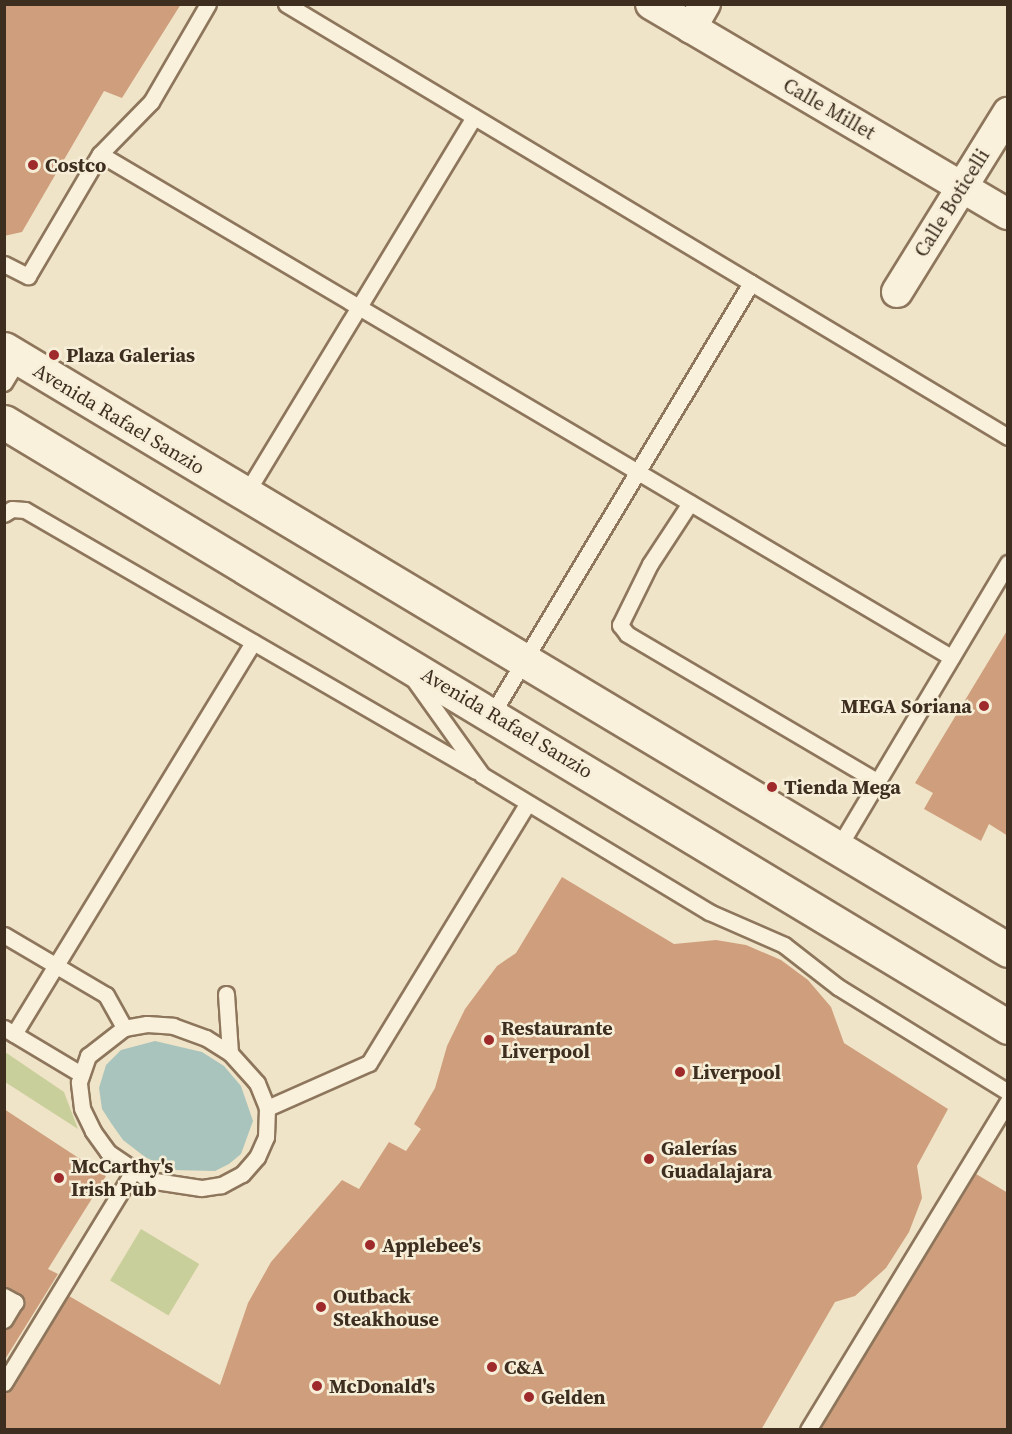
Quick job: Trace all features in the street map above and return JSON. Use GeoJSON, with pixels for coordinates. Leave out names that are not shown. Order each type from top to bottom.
{"type":"FeatureCollection","features":[{"type":"Feature","properties":{"kind":"main road","name":"Avenida Rafael Sanzio"},"geometry":{"type":"LineString","coordinates":[[9,363],[245,495],[1008,950]]}},
{"type":"Feature","properties":{"kind":"main road","name":"Avenida Rafael Sanzio"},"geometry":{"type":"LineString","coordinates":[[4,422],[396,656],[1008,1027]]}},
{"type":"Feature","properties":{"kind":"street","name":"Calle Millet"},"geometry":{"type":"LineString","coordinates":[[651,4],[698,16],[962,187],[1008,214]]}},
{"type":"Feature","properties":{"kind":"street","name":"Calle Boticelli"},"geometry":{"type":"LineString","coordinates":[[897,292],[1008,113]]}},
{"type":"Feature","properties":{"kind":"lane"},"geometry":{"type":"LineString","coordinates":[[4,264],[28,276],[100,154],[151,102],[208,4]]}},
{"type":"Feature","properties":{"kind":"lane"},"geometry":{"type":"LineString","coordinates":[[286,4],[1008,437]]}},
{"type":"Feature","properties":{"kind":"lane"},"geometry":{"type":"LineString","coordinates":[[245,495],[474,117]]}},
{"type":"Feature","properties":{"kind":"lane"},"geometry":{"type":"LineString","coordinates":[[100,154],[951,657]]}},
{"type":"Feature","properties":{"kind":"lane"},"geometry":{"type":"LineString","coordinates":[[492,714],[751,283]]}},
{"type":"Feature","properties":{"kind":"lane"},"geometry":{"type":"LineString","coordinates":[[690,503],[650,564],[627,605],[620,626],[627,634],[877,782]]}},
{"type":"Feature","properties":{"kind":"lane"},"geometry":{"type":"LineString","coordinates":[[4,514],[12,509],[25,510],[482,775],[709,912],[784,945],[838,987],[1008,1092]]}},
{"type":"Feature","properties":{"kind":"lane"},"geometry":{"type":"LineString","coordinates":[[838,848],[1008,563]]}},
{"type":"Feature","properties":{"kind":"lane"},"geometry":{"type":"LineString","coordinates":[[81,1074],[9,1031],[56,966],[253,642]]}},
{"type":"Feature","properties":{"kind":"lane"},"geometry":{"type":"LineString","coordinates":[[396,656],[482,775]]}},
{"type":"Feature","properties":{"kind":"lane"},"geometry":{"type":"LineString","coordinates":[[267,1108],[369,1063],[527,804]]}},
{"type":"Feature","properties":{"kind":"lane"},"geometry":{"type":"LineString","coordinates":[[4,935],[106,995],[124,1028]]}},
{"type":"Feature","properties":{"kind":"lane"},"geometry":{"type":"LineString","coordinates":[[226,994],[230,1053]]}},
{"type":"Feature","properties":{"kind":"lane"},"geometry":{"type":"LineString","coordinates":[[147,1024],[173,1026],[206,1038],[230,1053],[257,1083],[267,1108],[266,1137],[257,1157],[242,1174],[221,1185],[173,1186],[133,1172],[108,1152],[93,1131],[82,1108],[81,1074],[88,1056],[124,1028],[147,1024]]}},
{"type":"Feature","properties":{"kind":"lane"},"geometry":{"type":"LineString","coordinates":[[808,1430],[1008,1101]]}},
{"type":"Feature","properties":{"kind":"lane"},"geometry":{"type":"LineString","coordinates":[[4,1383],[133,1172]]}},
{"type":"Feature","properties":{"kind":"lane"},"geometry":{"type":"LineString","coordinates":[[4,1296],[15,1302],[4,1320]]}},
{"type":"Feature","properties":{"kind":"green space"},"geometry":{"type":"Polygon","coordinates":[[[5,1052],[64,1092],[78,1129],[5,1082],[5,1052]]]}},
{"type":"Feature","properties":{"kind":"green space"},"geometry":{"type":"Polygon","coordinates":[[[141,1229],[199,1264],[168,1315],[110,1280],[141,1229]]]}},
{"type":"Feature","properties":{"kind":"water"},"geometry":{"type":"Polygon","coordinates":[[[155,1041],[202,1052],[224,1066],[241,1086],[253,1121],[241,1154],[229,1164],[215,1171],[172,1170],[145,1157],[123,1140],[102,1109],[99,1088],[106,1065],[121,1050],[155,1041]]]}},
{"type":"Feature","properties":{"kind":"building","name":"Costco"},"geometry":{"type":"Polygon","coordinates":[[[4,4],[181,4],[122,98],[104,91],[22,232],[4,236],[4,4]]]}},
{"type":"Feature","properties":{"kind":"building","name":"MEGA Soriana"},"geometry":{"type":"Polygon","coordinates":[[[1008,629],[1008,836],[989,824],[981,841],[924,809],[933,793],[915,783],[1008,629]]]}},
{"type":"Feature","properties":{"kind":"building","name":"Galerías Guadalajara"},"geometry":{"type":"Polygon","coordinates":[[[562,877],[674,944],[716,940],[746,945],[781,960],[808,980],[831,1007],[844,1043],[948,1109],[917,1166],[922,1198],[909,1232],[886,1268],[855,1296],[835,1302],[761,1430],[4,1430],[4,1393],[64,1293],[220,1385],[248,1303],[271,1262],[342,1180],[359,1189],[389,1142],[406,1151],[421,1129],[414,1124],[435,1088],[447,1046],[465,1009],[497,966],[516,953],[562,877]]]}},
{"type":"Feature","properties":{"kind":"building"},"geometry":{"type":"Polygon","coordinates":[[[4,1109],[106,1176],[48,1269],[58,1274],[4,1361],[4,1109]]]}},
{"type":"Feature","properties":{"kind":"building"},"geometry":{"type":"Polygon","coordinates":[[[971,1171],[1008,1193],[1008,1430],[818,1430],[971,1171]]]}},
{"type":"Feature","properties":{"kind":"place","name":"Costco"},"geometry":{"type":"Point","coordinates":[33,165]}},
{"type":"Feature","properties":{"kind":"place","name":"Plaza Galerias"},"geometry":{"type":"Point","coordinates":[54,355]}},
{"type":"Feature","properties":{"kind":"place","name":"MEGA Soriana"},"geometry":{"type":"Point","coordinates":[984,706]}},
{"type":"Feature","properties":{"kind":"place","name":"Tienda Mega"},"geometry":{"type":"Point","coordinates":[772,787]}},
{"type":"Feature","properties":{"kind":"place","name":"Restaurante Liverpool"},"geometry":{"type":"Point","coordinates":[489,1040]}},
{"type":"Feature","properties":{"kind":"place","name":"Liverpool"},"geometry":{"type":"Point","coordinates":[680,1072]}},
{"type":"Feature","properties":{"kind":"place","name":"Galerías Guadalajara"},"geometry":{"type":"Point","coordinates":[649,1159]}},
{"type":"Feature","properties":{"kind":"place","name":"McCarthy's Irish Pub"},"geometry":{"type":"Point","coordinates":[59,1178]}},
{"type":"Feature","properties":{"kind":"place","name":"Applebee's"},"geometry":{"type":"Point","coordinates":[370,1245]}},
{"type":"Feature","properties":{"kind":"place","name":"Outback Steakhouse"},"geometry":{"type":"Point","coordinates":[321,1307]}},
{"type":"Feature","properties":{"kind":"place","name":"C&A"},"geometry":{"type":"Point","coordinates":[492,1367]}},
{"type":"Feature","properties":{"kind":"place","name":"McDonald's"},"geometry":{"type":"Point","coordinates":[317,1386]}},
{"type":"Feature","properties":{"kind":"place","name":"Gelden"},"geometry":{"type":"Point","coordinates":[529,1397]}}]}
